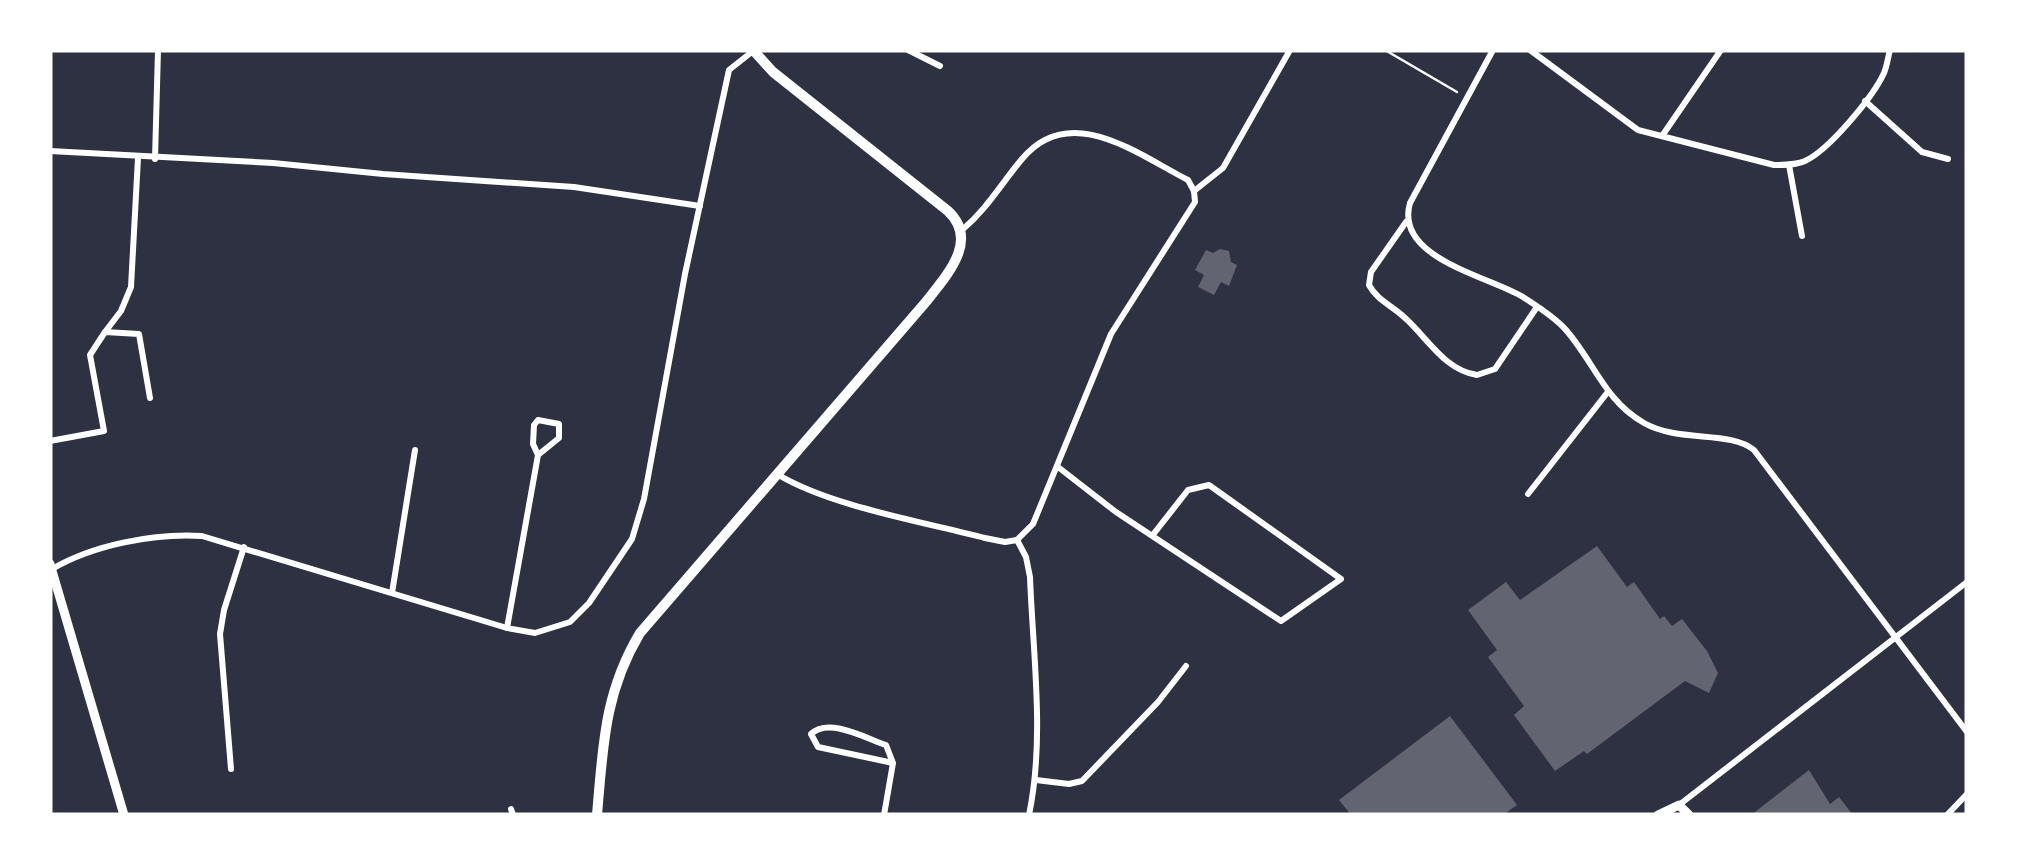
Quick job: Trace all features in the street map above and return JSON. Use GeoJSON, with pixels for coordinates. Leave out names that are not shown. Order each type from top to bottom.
{"type":"FeatureCollection","features":[{"type":"Feature","properties":{"kind":"main road"},"geometry":{"type":"LineString","coordinates":[[597,815],[606,717],[624,659],[640,633],[946,276],[956,258],[962,230],[948,211],[773,72],[753,51]]}},
{"type":"Feature","properties":{"kind":"street"},"geometry":{"type":"LineString","coordinates":[[155,159],[158,50]]}},
{"type":"Feature","properties":{"kind":"street"},"geometry":{"type":"LineString","coordinates":[[908,50],[940,66]]}},
{"type":"Feature","properties":{"kind":"street"},"geometry":{"type":"LineString","coordinates":[[1194,191],[1223,168],[1290,50]]}},
{"type":"Feature","properties":{"kind":"street"},"geometry":{"type":"LineString","coordinates":[[1493,50],[1410,203],[1406,220],[1372,272],[1369,285],[1376,297],[1403,316],[1450,364],[1477,375],[1495,369],[1537,307]]}},
{"type":"Feature","properties":{"kind":"street"},"geometry":{"type":"LineString","coordinates":[[1530,50],[1638,130],[1789,166],[1822,150],[1865,102],[1883,74],[1890,50]]}},
{"type":"Feature","properties":{"kind":"street"},"geometry":{"type":"LineString","coordinates":[[1662,136],[1721,50]]}},
{"type":"Feature","properties":{"kind":"street"},"geometry":{"type":"LineString","coordinates":[[124,815],[51,568],[68,560],[177,534],[202,536],[507,628],[536,633],[570,622],[589,603],[632,538],[644,498],[728,70],[753,51]]}},
{"type":"Feature","properties":{"kind":"street"},"geometry":{"type":"LineString","coordinates":[[1865,102],[1922,152],[1948,159]]}},
{"type":"Feature","properties":{"kind":"street"},"geometry":{"type":"LineString","coordinates":[[776,474],[799,488],[985,538],[1016,540],[1033,524],[1111,334],[1195,202],[1194,191],[1188,180],[1098,134],[1074,131],[1053,135],[1036,145],[986,208],[962,230]]}},
{"type":"Feature","properties":{"kind":"street"},"geometry":{"type":"LineString","coordinates":[[50,151],[273,163],[574,188],[700,206]]}},
{"type":"Feature","properties":{"kind":"street"},"geometry":{"type":"LineString","coordinates":[[50,441],[104,431],[90,355],[120,311],[131,286],[138,158]]}},
{"type":"Feature","properties":{"kind":"street"},"geometry":{"type":"LineString","coordinates":[[1789,166],[1802,236]]}},
{"type":"Feature","properties":{"kind":"street"},"geometry":{"type":"LineString","coordinates":[[1406,220],[1412,235],[1444,260],[1520,295],[1566,329],[1607,393],[1643,423],[1682,437],[1732,440],[1748,445],[1967,732]]}},
{"type":"Feature","properties":{"kind":"street"},"geometry":{"type":"LineString","coordinates":[[105,332],[139,334],[150,398]]}},
{"type":"Feature","properties":{"kind":"street"},"geometry":{"type":"LineString","coordinates":[[1528,494],[1607,393]]}},
{"type":"Feature","properties":{"kind":"street"},"geometry":{"type":"LineString","coordinates":[[507,628],[538,455],[533,444],[534,425],[538,420],[559,424],[559,438],[538,455]]}},
{"type":"Feature","properties":{"kind":"street"},"geometry":{"type":"LineString","coordinates":[[392,593],[414,450]]}},
{"type":"Feature","properties":{"kind":"street"},"geometry":{"type":"LineString","coordinates":[[1058,467],[1152,536],[1281,621],[1341,579],[1209,485],[1188,490],[1152,536]]}},
{"type":"Feature","properties":{"kind":"street"},"geometry":{"type":"LineString","coordinates":[[1016,540],[1026,557],[1030,578],[1036,780],[1030,815]]}},
{"type":"Feature","properties":{"kind":"street"},"geometry":{"type":"LineString","coordinates":[[231,769],[220,634],[244,548]]}},
{"type":"Feature","properties":{"kind":"street"},"geometry":{"type":"LineString","coordinates":[[1658,815],[1679,805],[1967,582]]}},
{"type":"Feature","properties":{"kind":"street"},"geometry":{"type":"LineString","coordinates":[[1036,780],[1082,781],[1158,702],[1186,666]]}},
{"type":"Feature","properties":{"kind":"street"},"geometry":{"type":"LineString","coordinates":[[884,815],[893,763],[886,745],[827,726],[816,728],[811,734],[818,747],[893,763]]}},
{"type":"Feature","properties":{"kind":"street"},"geometry":{"type":"LineString","coordinates":[[1947,815],[1967,794]]}},
{"type":"Feature","properties":{"kind":"street"},"geometry":{"type":"LineString","coordinates":[[1679,805],[1689,815]]}},
{"type":"Feature","properties":{"kind":"path"},"geometry":{"type":"LineString","coordinates":[[1385,50],[1467,98]]}},
{"type":"Feature","properties":{"kind":"building"},"geometry":{"type":"Polygon","coordinates":[[[1220,249],[1229,251],[1231,262],[1237,265],[1229,286],[1221,282],[1214,295],[1198,287],[1204,275],[1195,270],[1206,250],[1213,253],[1220,249]]]}},
{"type":"Feature","properties":{"kind":"building"},"geometry":{"type":"Polygon","coordinates":[[[1597,546],[1627,587],[1634,582],[1660,619],[1664,616],[1672,626],[1682,619],[1707,651],[1718,673],[1709,693],[1685,681],[1587,754],[1584,751],[1555,771],[1514,715],[1524,706],[1488,657],[1497,650],[1468,610],[1506,582],[1520,600],[1597,546]]]}},
{"type":"Feature","properties":{"kind":"building"},"geometry":{"type":"Polygon","coordinates":[[[1450,716],[1517,805],[1503,815],[1351,815],[1339,800],[1450,716]]]}},
{"type":"Feature","properties":{"kind":"building"},"geometry":{"type":"Polygon","coordinates":[[[1809,770],[1830,804],[1839,797],[1853,815],[1751,815],[1809,770]]]}}]}
